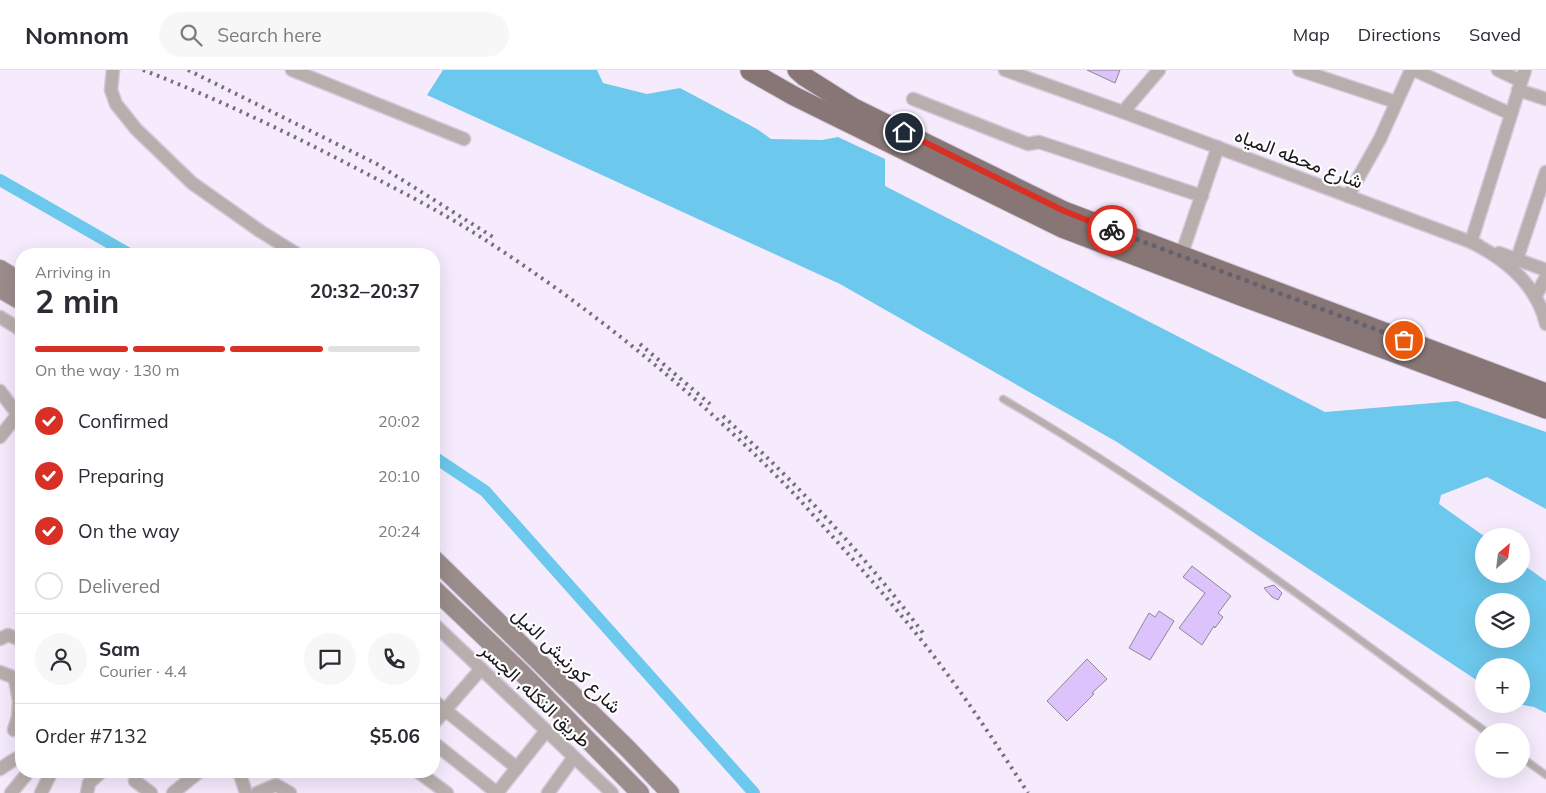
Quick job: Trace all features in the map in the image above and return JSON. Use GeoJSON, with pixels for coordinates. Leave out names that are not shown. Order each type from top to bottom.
{"type":"FeatureCollection","features":[{"type":"Feature","properties":{"kind":"main road"},"geometry":{"type":"LineString","coordinates":[[755,70],[794,96],[1062,228],[1546,409]]}},
{"type":"Feature","properties":{"kind":"main road"},"geometry":{"type":"LineString","coordinates":[[794,96],[801,74],[854,108],[1037,199],[1089,222],[1546,392]]}},
{"type":"Feature","properties":{"kind":"main road"},"geometry":{"type":"LineString","coordinates":[[0,269],[15,278]]}},
{"type":"Feature","properties":{"kind":"main road"},"geometry":{"type":"LineString","coordinates":[[0,289],[15,298]]}},
{"type":"Feature","properties":{"kind":"main road","name":"شارع كورنيش النيل"},"geometry":{"type":"LineString","coordinates":[[440,565],[628,749],[670,793]]}},
{"type":"Feature","properties":{"kind":"main road"},"geometry":{"type":"LineString","coordinates":[[440,595],[521,672],[640,793]]}},
{"type":"Feature","properties":{"kind":"street"},"geometry":{"type":"LineString","coordinates":[[113,70],[111,90],[116,104],[136,129],[192,183],[287,248]]}},
{"type":"Feature","properties":{"kind":"street"},"geometry":{"type":"LineString","coordinates":[[292,70],[464,139]]}},
{"type":"Feature","properties":{"kind":"street","name":"شارع محطه المياه"},"geometry":{"type":"LineString","coordinates":[[1005,70],[1218,147],[1471,242],[1491,252],[1523,278],[1535,297],[1546,324]]}},
{"type":"Feature","properties":{"kind":"street"},"geometry":{"type":"LineString","coordinates":[[1123,112],[1159,70]]}},
{"type":"Feature","properties":{"kind":"street"},"geometry":{"type":"LineString","coordinates":[[1299,70],[1396,102]]}},
{"type":"Feature","properties":{"kind":"street"},"geometry":{"type":"LineString","coordinates":[[1348,196],[1380,139],[1412,70],[1511,114]]}},
{"type":"Feature","properties":{"kind":"street"},"geometry":{"type":"LineString","coordinates":[[1498,70],[1522,80],[1546,99]]}},
{"type":"Feature","properties":{"kind":"street"},"geometry":{"type":"LineString","coordinates":[[1522,80],[1471,242],[1546,270]]}},
{"type":"Feature","properties":{"kind":"street"},"geometry":{"type":"LineString","coordinates":[[913,99],[1028,144],[1040,142],[1202,196]]}},
{"type":"Feature","properties":{"kind":"street"},"geometry":{"type":"LineString","coordinates":[[1181,256],[1218,147]]}},
{"type":"Feature","properties":{"kind":"street"},"geometry":{"type":"LineString","coordinates":[[1517,259],[1546,172]]}},
{"type":"Feature","properties":{"kind":"street"},"geometry":{"type":"LineString","coordinates":[[1535,297],[1546,278]]}},
{"type":"Feature","properties":{"kind":"street"},"geometry":{"type":"LineString","coordinates":[[0,317],[15,326]]}},
{"type":"Feature","properties":{"kind":"street"},"geometry":{"type":"LineString","coordinates":[[0,391],[15,410]]}},
{"type":"Feature","properties":{"kind":"street"},"geometry":{"type":"LineString","coordinates":[[0,437],[15,421]]}},
{"type":"Feature","properties":{"kind":"street","name":"طريق النكله, الجسر"},"geometry":{"type":"LineString","coordinates":[[440,630],[612,793]]}},
{"type":"Feature","properties":{"kind":"street"},"geometry":{"type":"LineString","coordinates":[[0,639],[8,635],[15,638]]}},
{"type":"Feature","properties":{"kind":"street"},"geometry":{"type":"LineString","coordinates":[[440,716],[481,669]]}},
{"type":"Feature","properties":{"kind":"street"},"geometry":{"type":"LineString","coordinates":[[0,672],[15,678]]}},
{"type":"Feature","properties":{"kind":"street"},"geometry":{"type":"LineString","coordinates":[[440,706],[517,768]]}},
{"type":"Feature","properties":{"kind":"street"},"geometry":{"type":"LineString","coordinates":[[440,748],[497,793],[546,731]]}},
{"type":"Feature","properties":{"kind":"street"},"geometry":{"type":"LineString","coordinates":[[548,793],[574,757]]}},
{"type":"Feature","properties":{"kind":"street"},"geometry":{"type":"LineString","coordinates":[[0,769],[15,760]]}},
{"type":"Feature","properties":{"kind":"street"},"geometry":{"type":"LineString","coordinates":[[11,793],[24,778]]}},
{"type":"Feature","properties":{"kind":"street"},"geometry":{"type":"LineString","coordinates":[[41,793],[48,778]]}},
{"type":"Feature","properties":{"kind":"street"},"geometry":{"type":"LineString","coordinates":[[88,793],[89,783],[94,778]]}},
{"type":"Feature","properties":{"kind":"street"},"geometry":{"type":"LineString","coordinates":[[173,793],[191,778]]}},
{"type":"Feature","properties":{"kind":"street"},"geometry":{"type":"LineString","coordinates":[[241,778],[246,793]]}},
{"type":"Feature","properties":{"kind":"street"},"geometry":{"type":"LineString","coordinates":[[427,778],[447,793]]}},
{"type":"Feature","properties":{"kind":"street"},"geometry":{"type":"LineString","coordinates":[[135,781],[148,792]]}},
{"type":"Feature","properties":{"kind":"street"},"geometry":{"type":"LineString","coordinates":[[257,793],[276,785],[290,793]]}},
{"type":"Feature","properties":{"kind":"lane"},"geometry":{"type":"LineString","coordinates":[[1003,399],[1061,433],[1148,490],[1475,723]]}},
{"type":"Feature","properties":{"kind":"lane"},"geometry":{"type":"LineString","coordinates":[[1530,763],[1546,775]]}},
{"type":"Feature","properties":{"kind":"water"},"geometry":{"type":"Polygon","coordinates":[[[443,70],[597,70],[603,83],[647,94],[680,88],[757,129],[771,139],[822,140],[838,137],[885,159],[885,186],[1325,412],[1457,401],[1546,432],[1546,509],[1487,477],[1441,495],[1439,504],[1475,530],[1475,583],[1530,583],[1530,569],[1546,581],[1546,713],[1530,706],[1530,658],[1475,658],[1475,679],[1117,442],[840,284],[427,95],[443,70]]]}},
{"type":"Feature","properties":{"kind":"building"},"geometry":{"type":"Polygon","coordinates":[[[1087,70],[1120,70],[1115,83],[1087,70]]]}},
{"type":"Feature","properties":{"kind":"building"},"geometry":{"type":"Polygon","coordinates":[[[1192,566],[1231,596],[1218,613],[1223,617],[1215,628],[1214,626],[1202,645],[1179,628],[1205,593],[1183,577],[1192,566]]]}},
{"type":"Feature","properties":{"kind":"building"},"geometry":{"type":"Polygon","coordinates":[[[1274,585],[1282,593],[1278,600],[1272,597],[1264,588],[1274,585]]]}},
{"type":"Feature","properties":{"kind":"building"},"geometry":{"type":"Polygon","coordinates":[[[1159,611],[1174,621],[1150,660],[1129,648],[1149,613],[1155,617],[1159,611]]]}},
{"type":"Feature","properties":{"kind":"building"},"geometry":{"type":"Polygon","coordinates":[[[1087,659],[1107,679],[1067,721],[1047,701],[1087,659]]]}},
{"type":"Feature","properties":{"kind":"waterway"},"geometry":{"type":"LineString","coordinates":[[0,180],[119,248]]}},
{"type":"Feature","properties":{"kind":"waterway"},"geometry":{"type":"LineString","coordinates":[[440,461],[485,491],[754,793]]}},
{"type":"Feature","properties":{"kind":"railway"},"geometry":{"type":"LineString","coordinates":[[143,70],[230,106],[287,133],[448,217],[534,273],[653,363],[691,395],[763,463],[798,498],[873,582],[920,638],[953,682],[1028,793]]}},
{"type":"Feature","properties":{"kind":"railway"},"geometry":{"type":"LineString","coordinates":[[188,70],[377,164],[493,237]]}},
{"type":"Feature","properties":{"kind":"railway"},"geometry":{"type":"LineString","coordinates":[[640,344],[710,404]]}},
{"type":"Feature","properties":{"kind":"railway"},"geometry":{"type":"LineString","coordinates":[[723,416],[803,493],[853,547],[923,633]]}},
{"type":"Feature","properties":{"kind":"way so far"},"geometry":{"type":"LineString","coordinates":[[1112,230],[1404,340]]}},
{"type":"Feature","properties":{"kind":"route"},"geometry":{"type":"LineString","coordinates":[[904,132],[1037,199],[1112,230]]}}]}
